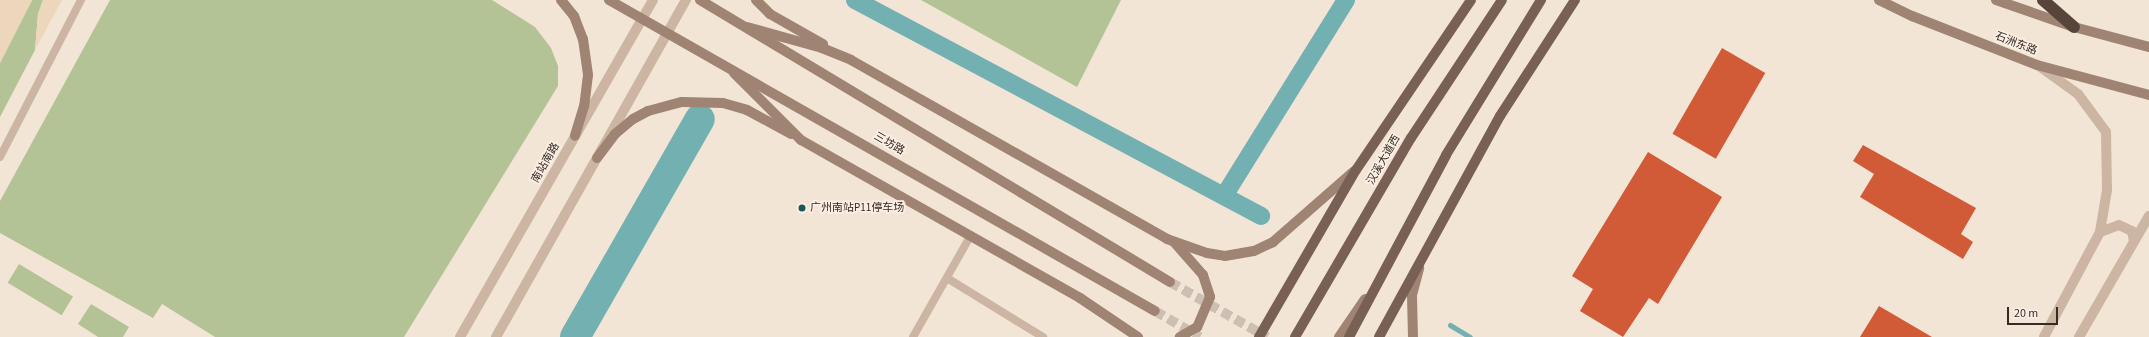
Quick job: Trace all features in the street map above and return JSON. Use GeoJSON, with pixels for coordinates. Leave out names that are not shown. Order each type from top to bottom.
{"type":"FeatureCollection","features":[{"type":"Feature","properties":{"kind":"highway"},"geometry":{"type":"LineString","coordinates":[[2043,0],[2074,27]]}},
{"type":"Feature","properties":{"kind":"main road"},"geometry":{"type":"LineString","coordinates":[[561,0],[574,16],[583,39],[588,75],[584,106],[575,136]]}},
{"type":"Feature","properties":{"kind":"main road","name":"三坊路"},"geometry":{"type":"LineString","coordinates":[[609,0],[724,63],[1155,311]]}},
{"type":"Feature","properties":{"kind":"main road"},"geometry":{"type":"LineString","coordinates":[[700,0],[1170,282]]}},
{"type":"Feature","properties":{"kind":"main road"},"geometry":{"type":"LineString","coordinates":[[756,0],[770,14],[851,60],[1172,240],[1207,253],[1225,256],[1254,251],[1273,242],[1356,170]]}},
{"type":"Feature","properties":{"kind":"main road"},"geometry":{"type":"LineString","coordinates":[[1259,337],[1356,170],[1471,0]]}},
{"type":"Feature","properties":{"kind":"main road","name":"汉溪大道西"},"geometry":{"type":"LineString","coordinates":[[1295,337],[1411,138],[1502,0]]}},
{"type":"Feature","properties":{"kind":"main road"},"geometry":{"type":"LineString","coordinates":[[1349,337],[1446,155],[1541,0]]}},
{"type":"Feature","properties":{"kind":"main road","name":"石洲东路"},"geometry":{"type":"LineString","coordinates":[[1880,0],[1912,16],[2037,65],[2149,95]]}},
{"type":"Feature","properties":{"kind":"main road"},"geometry":{"type":"LineString","coordinates":[[1996,0],[2074,27],[2149,47]]}},
{"type":"Feature","properties":{"kind":"main road"},"geometry":{"type":"LineString","coordinates":[[1379,337],[1500,116],[1575,2]]}},
{"type":"Feature","properties":{"kind":"main road"},"geometry":{"type":"LineString","coordinates":[[747,27],[822,48],[851,60]]}},
{"type":"Feature","properties":{"kind":"main road"},"geometry":{"type":"LineString","coordinates":[[724,63],[802,140]]}},
{"type":"Feature","properties":{"kind":"main road"},"geometry":{"type":"LineString","coordinates":[[597,158],[615,134],[633,119],[648,111],[682,102],[723,103],[747,110],[972,235],[1115,319],[1138,336]]}},
{"type":"Feature","properties":{"kind":"main road"},"geometry":{"type":"LineString","coordinates":[[1172,240],[1203,275],[1210,297],[1197,327],[1180,337]]}},
{"type":"Feature","properties":{"kind":"main road"},"geometry":{"type":"LineString","coordinates":[[1413,337],[1412,295],[1423,256]]}},
{"type":"Feature","properties":{"kind":"main road"},"geometry":{"type":"LineString","coordinates":[[1339,337],[1381,277]]}},
{"type":"Feature","properties":{"kind":"street","name":"南站南路"},"geometry":{"type":"LineString","coordinates":[[460,337],[653,0]]}},
{"type":"Feature","properties":{"kind":"street"},"geometry":{"type":"LineString","coordinates":[[496,337],[686,0]]}},
{"type":"Feature","properties":{"kind":"street"},"geometry":{"type":"LineString","coordinates":[[2037,65],[2078,94],[2106,132],[2108,190],[2100,232],[2044,337]]}},
{"type":"Feature","properties":{"kind":"street"},"geometry":{"type":"LineString","coordinates":[[2079,337],[2149,216]]}},
{"type":"Feature","properties":{"kind":"street"},"geometry":{"type":"LineString","coordinates":[[2100,232],[2119,225],[2132,231],[2134,241]]}},
{"type":"Feature","properties":{"kind":"lane"},"geometry":{"type":"LineString","coordinates":[[0,157],[81,0]]}},
{"type":"Feature","properties":{"kind":"lane"},"geometry":{"type":"LineString","coordinates":[[913,337],[972,235]]}},
{"type":"Feature","properties":{"kind":"lane"},"geometry":{"type":"LineString","coordinates":[[947,278],[1043,337]]}},
{"type":"Feature","properties":{"kind":"green space"},"geometry":{"type":"Polygon","coordinates":[[[32,0],[43,0],[38,14],[35,50],[0,117],[0,63],[32,0]]]}},
{"type":"Feature","properties":{"kind":"green space"},"geometry":{"type":"Polygon","coordinates":[[[110,0],[492,0],[535,27],[551,48],[558,66],[558,86],[404,337],[215,337],[162,304],[153,318],[0,233],[0,201],[110,0]]]}},
{"type":"Feature","properties":{"kind":"green space"},"geometry":{"type":"Polygon","coordinates":[[[921,0],[1121,0],[1077,87],[921,0]]]}},
{"type":"Feature","properties":{"kind":"green space"},"geometry":{"type":"Polygon","coordinates":[[[19,264],[73,296],[62,315],[8,283],[19,264]]]}},
{"type":"Feature","properties":{"kind":"green space"},"geometry":{"type":"Polygon","coordinates":[[[91,304],[129,327],[123,337],[98,337],[78,324],[91,304]]]}},
{"type":"Feature","properties":{"kind":"shaded area"},"geometry":{"type":"Polygon","coordinates":[[[0,0],[32,0],[0,63],[0,0]]]}},
{"type":"Feature","properties":{"kind":"shaded area"},"geometry":{"type":"Polygon","coordinates":[[[43,0],[62,0],[35,50],[38,14],[43,0]]]}},
{"type":"Feature","properties":{"kind":"building"},"geometry":{"type":"Polygon","coordinates":[[[1722,48],[1765,73],[1716,159],[1672,134],[1722,48]]]}},
{"type":"Feature","properties":{"kind":"building"},"geometry":{"type":"Polygon","coordinates":[[[1863,145],[1976,208],[1961,234],[1973,242],[1963,259],[1860,197],[1874,174],[1853,161],[1863,145]]]}},
{"type":"Feature","properties":{"kind":"building"},"geometry":{"type":"Polygon","coordinates":[[[1648,152],[1722,197],[1658,304],[1649,298],[1623,337],[1580,311],[1593,289],[1572,276],[1648,152]]]}},
{"type":"Feature","properties":{"kind":"building"},"geometry":{"type":"Polygon","coordinates":[[[1879,306],[1932,337],[1860,337],[1879,306]]]}},
{"type":"Feature","properties":{"kind":"waterway"},"geometry":{"type":"LineString","coordinates":[[855,0],[1261,216]]}},
{"type":"Feature","properties":{"kind":"waterway"},"geometry":{"type":"LineString","coordinates":[[1224,196],[1346,0]]}},
{"type":"Feature","properties":{"kind":"waterway"},"geometry":{"type":"LineString","coordinates":[[575,337],[700,119]]}},
{"type":"Feature","properties":{"kind":"waterway"},"geometry":{"type":"LineString","coordinates":[[1450,325],[1470,337]]}},
{"type":"Feature","properties":{"kind":"tunnel"},"geometry":{"type":"LineString","coordinates":[[1170,282],[1267,337]]}},
{"type":"Feature","properties":{"kind":"tunnel"},"geometry":{"type":"LineString","coordinates":[[1155,311],[1200,337]]}},
{"type":"Feature","properties":{"kind":"place","name":"广州南站P11停车场"},"geometry":{"type":"Point","coordinates":[802,208]}}]}
